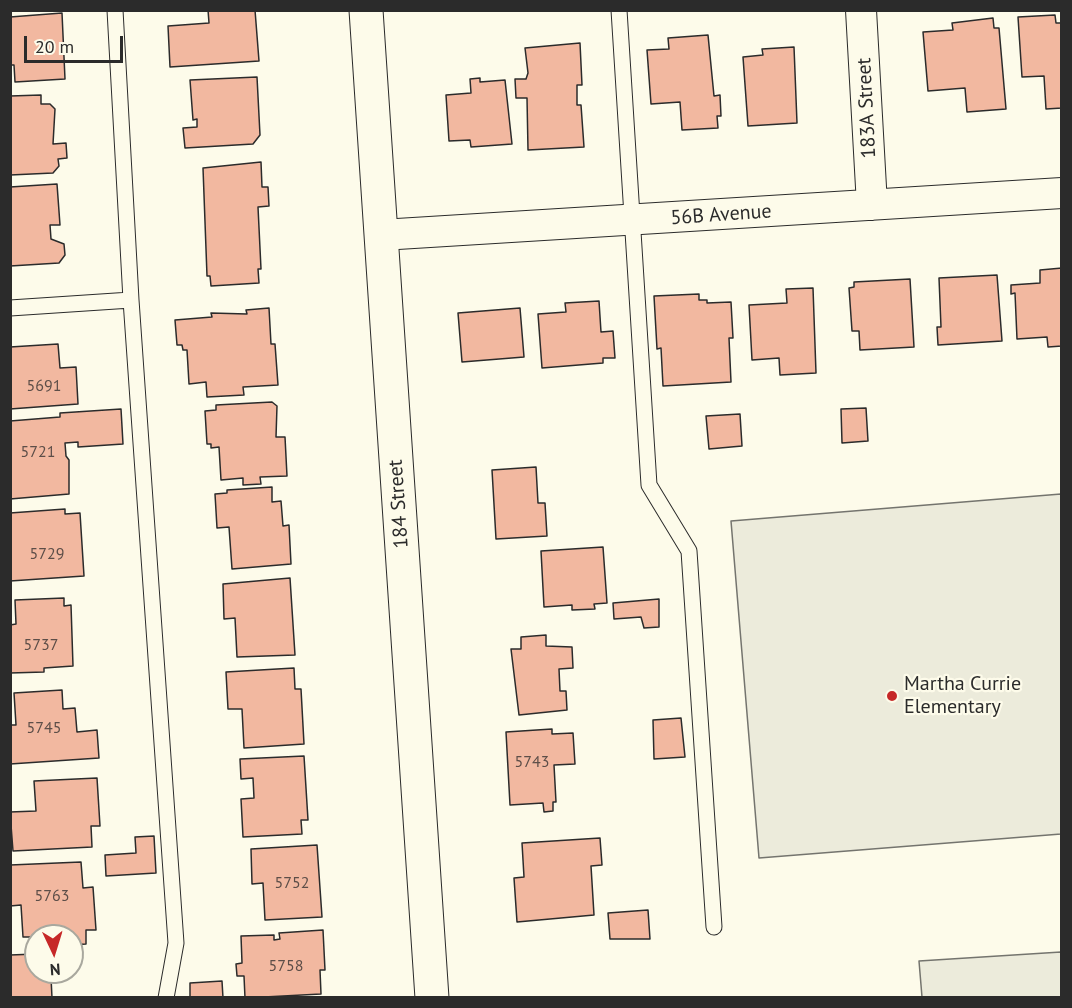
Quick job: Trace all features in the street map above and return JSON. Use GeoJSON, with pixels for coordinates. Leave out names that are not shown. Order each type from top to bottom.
{"type":"FeatureCollection","features":[{"type":"Feature","properties":{"kind":"main road","name":"184 Street"},"geometry":{"type":"LineString","coordinates":[[366,10],[432,998]]}},
{"type":"Feature","properties":{"kind":"street","name":"183A Street"},"geometry":{"type":"LineString","coordinates":[[861,10],[872,205]]}},
{"type":"Feature","properties":{"kind":"street","name":"56B Avenue"},"geometry":{"type":"LineString","coordinates":[[381,235],[1062,193]]}},
{"type":"Feature","properties":{"kind":"lane"},"geometry":{"type":"LineString","coordinates":[[115,10],[131,300],[176,943],[166,998]]}},
{"type":"Feature","properties":{"kind":"lane"},"geometry":{"type":"LineString","coordinates":[[619,10],[649,485],[689,551],[714,927]]}},
{"type":"Feature","properties":{"kind":"lane"},"geometry":{"type":"LineString","coordinates":[[10,308],[131,300]]}},
{"type":"Feature","properties":{"kind":"shaded area"},"geometry":{"type":"Polygon","coordinates":[[[1061,494],[1061,834],[759,858],[731,521],[1061,494]]]}},
{"type":"Feature","properties":{"kind":"shaded area"},"geometry":{"type":"Polygon","coordinates":[[[1061,952],[1061,997],[922,997],[919,961],[1061,952]]]}},
{"type":"Feature","properties":{"kind":"building"},"geometry":{"type":"Polygon","coordinates":[[[208,10],[255,10],[259,61],[170,67],[168,26],[209,23],[208,10]]]}},
{"type":"Feature","properties":{"kind":"building"},"geometry":{"type":"Polygon","coordinates":[[[62,13],[65,79],[15,82],[14,65],[10,65],[10,17],[62,13]]]}},
{"type":"Feature","properties":{"kind":"building"},"geometry":{"type":"Polygon","coordinates":[[[1055,15],[1056,23],[1062,23],[1062,108],[1046,109],[1044,76],[1022,77],[1018,17],[1055,15]]]}},
{"type":"Feature","properties":{"kind":"building"},"geometry":{"type":"Polygon","coordinates":[[[993,18],[994,28],[999,28],[1006,109],[967,112],[965,88],[928,91],[923,32],[953,30],[952,23],[993,18]]]}},
{"type":"Feature","properties":{"kind":"building"},"geometry":{"type":"Polygon","coordinates":[[[708,35],[714,96],[720,95],[721,116],[717,116],[718,128],[682,130],[680,102],[651,104],[647,50],[669,49],[668,38],[708,35]]]}},
{"type":"Feature","properties":{"kind":"building"},"geometry":{"type":"Polygon","coordinates":[[[580,43],[582,85],[577,85],[577,105],[581,105],[584,147],[528,150],[527,98],[516,98],[515,79],[526,79],[528,73],[525,48],[580,43]]]}},
{"type":"Feature","properties":{"kind":"building"},"geometry":{"type":"Polygon","coordinates":[[[794,47],[797,123],[748,126],[743,57],[763,55],[762,49],[794,47]]]}},
{"type":"Feature","properties":{"kind":"building"},"geometry":{"type":"Polygon","coordinates":[[[257,77],[260,135],[253,144],[185,148],[183,128],[197,127],[197,119],[193,120],[190,80],[257,77]]]}},
{"type":"Feature","properties":{"kind":"building"},"geometry":{"type":"Polygon","coordinates":[[[480,78],[480,82],[505,80],[512,144],[471,147],[470,140],[449,141],[446,95],[471,93],[470,79],[480,78]]]}},
{"type":"Feature","properties":{"kind":"building"},"geometry":{"type":"Polygon","coordinates":[[[41,95],[41,104],[50,104],[55,109],[53,144],[66,143],[67,158],[58,159],[59,166],[53,173],[10,175],[10,96],[41,95]]]}},
{"type":"Feature","properties":{"kind":"building"},"geometry":{"type":"Polygon","coordinates":[[[261,162],[262,187],[268,187],[269,206],[258,207],[261,269],[258,269],[259,283],[211,286],[210,276],[207,276],[203,168],[261,162]]]}},
{"type":"Feature","properties":{"kind":"building"},"geometry":{"type":"Polygon","coordinates":[[[57,184],[60,225],[50,225],[51,239],[64,244],[65,255],[59,263],[10,266],[10,187],[57,184]]]}},
{"type":"Feature","properties":{"kind":"building"},"geometry":{"type":"Polygon","coordinates":[[[1062,268],[1062,346],[1048,347],[1047,337],[1017,339],[1015,293],[1011,294],[1011,285],[1040,283],[1040,270],[1062,268]]]}},
{"type":"Feature","properties":{"kind":"building"},"geometry":{"type":"Polygon","coordinates":[[[997,275],[1002,341],[938,345],[937,327],[941,327],[939,278],[997,275]]]}},
{"type":"Feature","properties":{"kind":"building"},"geometry":{"type":"Polygon","coordinates":[[[910,279],[914,347],[860,350],[859,331],[852,331],[849,288],[854,287],[854,282],[910,279]]]}},
{"type":"Feature","properties":{"kind":"building"},"geometry":{"type":"Polygon","coordinates":[[[813,288],[816,373],[780,375],[779,358],[752,360],[749,305],[787,303],[786,289],[813,288]]]}},
{"type":"Feature","properties":{"kind":"building"},"geometry":{"type":"Polygon","coordinates":[[[699,294],[699,300],[707,300],[707,303],[731,302],[733,338],[729,338],[731,382],[663,386],[661,348],[657,349],[654,296],[699,294]]]}},
{"type":"Feature","properties":{"kind":"building"},"geometry":{"type":"Polygon","coordinates":[[[599,301],[601,332],[613,331],[615,358],[603,358],[603,363],[542,368],[538,314],[566,312],[565,303],[599,301]]]}},
{"type":"Feature","properties":{"kind":"building"},"geometry":{"type":"Polygon","coordinates":[[[269,308],[271,344],[275,344],[278,385],[243,387],[244,395],[207,397],[206,382],[189,384],[187,350],[183,350],[182,345],[177,345],[175,320],[212,317],[211,313],[247,314],[246,310],[269,308]]]}},
{"type":"Feature","properties":{"kind":"building"},"geometry":{"type":"Polygon","coordinates":[[[520,308],[524,357],[462,362],[458,313],[520,308]]]}},
{"type":"Feature","properties":{"kind":"building"},"geometry":{"type":"Polygon","coordinates":[[[58,344],[60,368],[76,367],[78,404],[10,409],[10,347],[58,344]]]}},
{"type":"Feature","properties":{"kind":"building"},"geometry":{"type":"Polygon","coordinates":[[[272,402],[277,406],[276,437],[285,437],[287,476],[260,477],[261,484],[243,485],[243,478],[221,480],[219,447],[211,448],[211,444],[207,444],[205,411],[216,410],[216,405],[272,402]]]}},
{"type":"Feature","properties":{"kind":"building"},"geometry":{"type":"Polygon","coordinates":[[[866,408],[868,441],[842,443],[841,409],[866,408]]]}},
{"type":"Feature","properties":{"kind":"building"},"geometry":{"type":"Polygon","coordinates":[[[121,409],[123,444],[78,447],[78,442],[65,443],[66,456],[69,460],[69,494],[10,499],[10,421],[60,417],[60,413],[121,409]]]}},
{"type":"Feature","properties":{"kind":"building"},"geometry":{"type":"Polygon","coordinates":[[[740,414],[742,446],[709,449],[706,416],[740,414]]]}},
{"type":"Feature","properties":{"kind":"building"},"geometry":{"type":"Polygon","coordinates":[[[536,467],[538,503],[545,503],[547,536],[496,539],[492,470],[536,467]]]}},
{"type":"Feature","properties":{"kind":"building"},"geometry":{"type":"Polygon","coordinates":[[[272,487],[272,502],[281,501],[283,526],[289,525],[291,564],[232,569],[229,527],[217,528],[215,494],[227,493],[227,490],[272,487]]]}},
{"type":"Feature","properties":{"kind":"building"},"geometry":{"type":"Polygon","coordinates":[[[65,509],[65,514],[80,513],[84,576],[10,581],[10,513],[65,509]]]}},
{"type":"Feature","properties":{"kind":"building"},"geometry":{"type":"Polygon","coordinates":[[[603,547],[607,603],[594,604],[595,609],[572,610],[572,605],[544,607],[541,551],[603,547]]]}},
{"type":"Feature","properties":{"kind":"building"},"geometry":{"type":"Polygon","coordinates":[[[290,578],[295,655],[237,657],[235,618],[224,619],[223,584],[290,578]]]}},
{"type":"Feature","properties":{"kind":"building"},"geometry":{"type":"Polygon","coordinates":[[[64,598],[64,606],[71,605],[73,666],[44,668],[44,672],[10,673],[10,625],[16,624],[15,600],[64,598]]]}},
{"type":"Feature","properties":{"kind":"building"},"geometry":{"type":"Polygon","coordinates":[[[659,599],[659,627],[644,628],[641,617],[614,619],[613,603],[659,599]]]}},
{"type":"Feature","properties":{"kind":"building"},"geometry":{"type":"Polygon","coordinates":[[[546,635],[546,646],[572,647],[573,668],[559,669],[560,691],[566,691],[567,710],[519,715],[511,649],[521,649],[521,637],[546,635]]]}},
{"type":"Feature","properties":{"kind":"building"},"geometry":{"type":"Polygon","coordinates":[[[294,668],[295,689],[301,689],[304,744],[244,748],[242,709],[228,709],[226,672],[294,668]]]}},
{"type":"Feature","properties":{"kind":"building"},"geometry":{"type":"Polygon","coordinates":[[[62,690],[63,709],[75,708],[77,732],[97,730],[99,758],[10,764],[10,725],[16,725],[14,693],[62,690]]]}},
{"type":"Feature","properties":{"kind":"building"},"geometry":{"type":"Polygon","coordinates":[[[681,718],[685,757],[654,759],[653,720],[681,718]]]}},
{"type":"Feature","properties":{"kind":"building"},"geometry":{"type":"Polygon","coordinates":[[[552,729],[552,734],[573,733],[575,764],[554,765],[556,802],[553,802],[553,811],[544,812],[543,803],[510,805],[506,732],[552,729]]]}},
{"type":"Feature","properties":{"kind":"building"},"geometry":{"type":"Polygon","coordinates":[[[304,756],[308,820],[301,820],[302,834],[243,837],[241,799],[254,798],[253,778],[241,779],[240,759],[304,756]]]}},
{"type":"Feature","properties":{"kind":"building"},"geometry":{"type":"Polygon","coordinates":[[[97,778],[100,826],[91,826],[92,847],[13,851],[10,812],[36,811],[34,781],[97,778]]]}},
{"type":"Feature","properties":{"kind":"building"},"geometry":{"type":"Polygon","coordinates":[[[154,836],[156,873],[106,876],[105,855],[136,853],[135,837],[154,836]]]}},
{"type":"Feature","properties":{"kind":"building"},"geometry":{"type":"Polygon","coordinates":[[[600,838],[602,865],[591,866],[594,915],[517,922],[514,878],[524,877],[522,843],[600,838]]]}},
{"type":"Feature","properties":{"kind":"building"},"geometry":{"type":"Polygon","coordinates":[[[317,845],[322,917],[265,920],[263,883],[252,884],[251,849],[317,845]]]}},
{"type":"Feature","properties":{"kind":"building"},"geometry":{"type":"Polygon","coordinates":[[[81,862],[83,888],[93,887],[96,930],[86,930],[86,944],[84,944],[84,924],[24,924],[23,937],[21,905],[10,906],[10,865],[81,862]]]}},
{"type":"Feature","properties":{"kind":"building"},"geometry":{"type":"Polygon","coordinates":[[[648,910],[650,939],[610,939],[608,913],[648,910]]]}},
{"type":"Feature","properties":{"kind":"building"},"geometry":{"type":"Polygon","coordinates":[[[323,930],[325,970],[320,970],[321,994],[245,998],[244,976],[237,976],[236,964],[242,963],[241,936],[274,935],[274,940],[280,939],[279,933],[323,930]]]}},
{"type":"Feature","properties":{"kind":"building"},"geometry":{"type":"Polygon","coordinates":[[[24,954],[24,984],[51,984],[52,998],[10,998],[10,955],[24,954]]]}},
{"type":"Feature","properties":{"kind":"building"},"geometry":{"type":"Polygon","coordinates":[[[222,981],[223,998],[190,998],[190,983],[222,981]]]}},
{"type":"Feature","properties":{"kind":"place","name":"Martha Currie Elementary"},"geometry":{"type":"Point","coordinates":[892,696]}}]}
